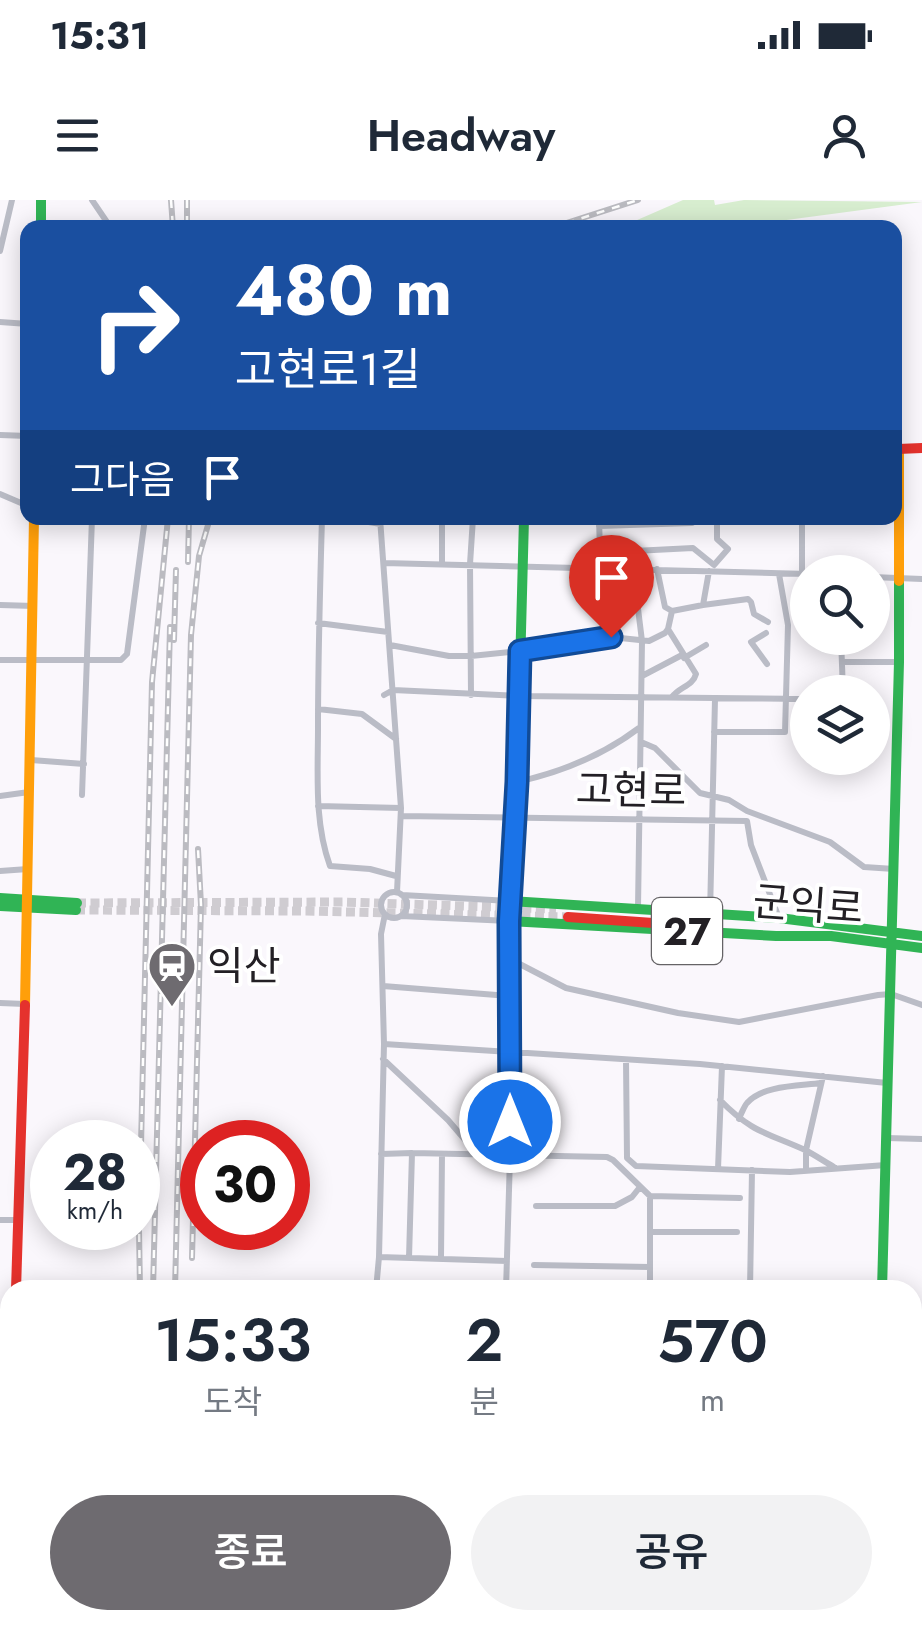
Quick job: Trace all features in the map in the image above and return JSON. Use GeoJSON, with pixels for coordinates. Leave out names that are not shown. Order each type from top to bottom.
{"type":"FeatureCollection","features":[{"type":"Feature","properties":{"kind":"street"},"geometry":{"type":"LineString","coordinates":[[0,251],[12,200]]}},
{"type":"Feature","properties":{"kind":"street"},"geometry":{"type":"LineString","coordinates":[[0,435],[0,443]]}},
{"type":"Feature","properties":{"kind":"street"},"geometry":{"type":"LineString","coordinates":[[16,1280],[29,904],[34,525]]}},
{"type":"Feature","properties":{"kind":"street"},"geometry":{"type":"LineString","coordinates":[[82,795],[92,525]]}},
{"type":"Feature","properties":{"kind":"street"},"geometry":{"type":"LineString","coordinates":[[0,660],[121,660],[128,654],[144,525]]}},
{"type":"Feature","properties":{"kind":"street"},"geometry":{"type":"LineString","coordinates":[[322,525],[318,806],[322,837],[330,866],[370,869],[396,876]]}},
{"type":"Feature","properties":{"kind":"street"},"geometry":{"type":"LineString","coordinates":[[380,525],[401,812],[396,876],[407,906],[401,916]]}},
{"type":"Feature","properties":{"kind":"street"},"geometry":{"type":"LineString","coordinates":[[442,525],[442,563]]}},
{"type":"Feature","properties":{"kind":"street"},"geometry":{"type":"LineString","coordinates":[[471,695],[473,525]]}},
{"type":"Feature","properties":{"kind":"street","name":"고현로"},"geometry":{"type":"LineString","coordinates":[[506,1280],[510,959],[500,916],[510,901],[524,525]]}},
{"type":"Feature","properties":{"kind":"street"},"geometry":{"type":"LineString","coordinates":[[599,525],[600,553],[694,548],[714,565],[728,550],[717,538],[717,525]]}},
{"type":"Feature","properties":{"kind":"street"},"geometry":{"type":"LineString","coordinates":[[802,525],[804,555]]}},
{"type":"Feature","properties":{"kind":"street"},"geometry":{"type":"LineString","coordinates":[[882,1280],[899,662],[898,525]]}},
{"type":"Feature","properties":{"kind":"street"},"geometry":{"type":"LineString","coordinates":[[634,551],[642,641],[638,908]]}},
{"type":"Feature","properties":{"kind":"street"},"geometry":{"type":"LineString","coordinates":[[384,563],[790,574]]}},
{"type":"Feature","properties":{"kind":"street"},"geometry":{"type":"LineString","coordinates":[[657,569],[665,606],[672,612]]}},
{"type":"Feature","properties":{"kind":"street"},"geometry":{"type":"LineString","coordinates":[[704,605],[710,571]]}},
{"type":"Feature","properties":{"kind":"street"},"geometry":{"type":"LineString","coordinates":[[714,732],[786,732],[788,625],[779,574]]}},
{"type":"Feature","properties":{"kind":"street"},"geometry":{"type":"LineString","coordinates":[[890,578],[922,580]]}},
{"type":"Feature","properties":{"kind":"street"},"geometry":{"type":"LineString","coordinates":[[672,612],[748,599],[754,614],[768,622]]}},
{"type":"Feature","properties":{"kind":"street"},"geometry":{"type":"LineString","coordinates":[[0,606],[36,606]]}},
{"type":"Feature","properties":{"kind":"street"},"geometry":{"type":"LineString","coordinates":[[390,645],[471,656],[611,637],[642,641],[658,637],[668,629],[672,612]]}},
{"type":"Feature","properties":{"kind":"street"},"geometry":{"type":"LineString","coordinates":[[318,622],[388,632]]}},
{"type":"Feature","properties":{"kind":"street"},"geometry":{"type":"LineString","coordinates":[[668,629],[696,674],[691,683],[670,698]]}},
{"type":"Feature","properties":{"kind":"street"},"geometry":{"type":"LineString","coordinates":[[766,632],[751,642],[767,664]]}},
{"type":"Feature","properties":{"kind":"street"},"geometry":{"type":"LineString","coordinates":[[642,676],[706,645]]}},
{"type":"Feature","properties":{"kind":"street"},"geometry":{"type":"LineString","coordinates":[[842,655],[843,675]]}},
{"type":"Feature","properties":{"kind":"street"},"geometry":{"type":"LineString","coordinates":[[843,662],[899,662]]}},
{"type":"Feature","properties":{"kind":"street"},"geometry":{"type":"LineString","coordinates":[[384,695],[393,690],[471,695],[790,700]]}},
{"type":"Feature","properties":{"kind":"street"},"geometry":{"type":"LineString","coordinates":[[710,914],[715,699]]}},
{"type":"Feature","properties":{"kind":"street"},"geometry":{"type":"LineString","coordinates":[[318,709],[362,714],[397,739]]}},
{"type":"Feature","properties":{"kind":"street"},"geometry":{"type":"LineString","coordinates":[[517,782],[591,758],[640,727]]}},
{"type":"Feature","properties":{"kind":"street"},"geometry":{"type":"LineString","coordinates":[[640,742],[654,748],[700,793],[729,800],[830,842],[864,868],[894,870]]}},
{"type":"Feature","properties":{"kind":"street"},"geometry":{"type":"LineString","coordinates":[[31,760],[84,764]]}},
{"type":"Feature","properties":{"kind":"street"},"geometry":{"type":"LineString","coordinates":[[0,796],[29,792]]}},
{"type":"Feature","properties":{"kind":"street","name":"고현로"},"geometry":{"type":"LineString","coordinates":[[318,806],[515,819],[747,821]]}},
{"type":"Feature","properties":{"kind":"street","name":"군익로"},"geometry":{"type":"LineString","coordinates":[[747,821],[751,845],[780,918]]}},
{"type":"Feature","properties":{"kind":"street"},"geometry":{"type":"LineString","coordinates":[[0,871],[28,869]]}},
{"type":"Feature","properties":{"kind":"street"},"geometry":{"type":"LineString","coordinates":[[377,1280],[384,898],[390,893],[510,901]]}},
{"type":"Feature","properties":{"kind":"street"},"geometry":{"type":"LineString","coordinates":[[385,914],[392,918],[500,916],[492,900]]}},
{"type":"Feature","properties":{"kind":"street","name":"27"},"geometry":{"type":"LineString","coordinates":[[510,901],[566,913],[776,936],[810,929]]}},
{"type":"Feature","properties":{"kind":"street"},"geometry":{"type":"LineString","coordinates":[[0,902],[77,907]]}},
{"type":"Feature","properties":{"kind":"street","name":"27"},"geometry":{"type":"LineString","coordinates":[[500,916],[638,908],[780,918],[810,929]]}},
{"type":"Feature","properties":{"kind":"street","name":"군익로"},"geometry":{"type":"LineString","coordinates":[[810,929],[922,936]]}},
{"type":"Feature","properties":{"kind":"street","name":"군익로"},"geometry":{"type":"LineString","coordinates":[[892,936],[922,948]]}},
{"type":"Feature","properties":{"kind":"street"},"geometry":{"type":"LineString","coordinates":[[510,959],[566,988],[739,1022],[892,994],[922,1005]]}},
{"type":"Feature","properties":{"kind":"street"},"geometry":{"type":"LineString","coordinates":[[383,986],[509,996]]}},
{"type":"Feature","properties":{"kind":"street"},"geometry":{"type":"LineString","coordinates":[[0,1002],[26,1004]]}},
{"type":"Feature","properties":{"kind":"street"},"geometry":{"type":"LineString","coordinates":[[384,1044],[722,1066],[889,1083]]}},
{"type":"Feature","properties":{"kind":"street"},"geometry":{"type":"LineString","coordinates":[[382,1059],[448,1120],[479,1156]]}},
{"type":"Feature","properties":{"kind":"street"},"geometry":{"type":"LineString","coordinates":[[626,1060],[627,1158],[636,1166],[806,1171],[886,1165]]}},
{"type":"Feature","properties":{"kind":"street"},"geometry":{"type":"LineString","coordinates":[[718,1169],[722,1066]]}},
{"type":"Feature","properties":{"kind":"street"},"geometry":{"type":"LineString","coordinates":[[739,1119],[748,1102],[782,1086],[822,1079]]}},
{"type":"Feature","properties":{"kind":"street"},"geometry":{"type":"LineString","coordinates":[[806,1171],[806,1150],[822,1079]]}},
{"type":"Feature","properties":{"kind":"street"},"geometry":{"type":"LineString","coordinates":[[720,1100],[739,1119],[763,1134],[806,1150],[836,1169]]}},
{"type":"Feature","properties":{"kind":"street"},"geometry":{"type":"LineString","coordinates":[[887,1138],[922,1139]]}},
{"type":"Feature","properties":{"kind":"street"},"geometry":{"type":"LineString","coordinates":[[409,1258],[412,1153]]}},
{"type":"Feature","properties":{"kind":"street"},"geometry":{"type":"LineString","coordinates":[[380,1154],[606,1157],[650,1196],[740,1198]]}},
{"type":"Feature","properties":{"kind":"street"},"geometry":{"type":"LineString","coordinates":[[441,1258],[442,1154]]}},
{"type":"Feature","properties":{"kind":"street"},"geometry":{"type":"LineString","coordinates":[[750,1280],[752,1170]]}},
{"type":"Feature","properties":{"kind":"street"},"geometry":{"type":"LineString","coordinates":[[536,1206],[615,1206],[632,1197],[640,1186]]}},
{"type":"Feature","properties":{"kind":"street"},"geometry":{"type":"LineString","coordinates":[[650,1196],[650,1280]]}},
{"type":"Feature","properties":{"kind":"street"},"geometry":{"type":"LineString","coordinates":[[0,1220],[18,1220]]}},
{"type":"Feature","properties":{"kind":"street"},"geometry":{"type":"LineString","coordinates":[[650,1232],[738,1232]]}},
{"type":"Feature","properties":{"kind":"street"},"geometry":{"type":"LineString","coordinates":[[379,1258],[506,1261]]}},
{"type":"Feature","properties":{"kind":"street"},"geometry":{"type":"LineString","coordinates":[[534,1265],[650,1267]]}},
{"type":"Feature","properties":{"kind":"green space"},"geometry":{"type":"Polygon","coordinates":[[[683,200],[714,200],[715,205],[744,200],[922,202],[787,220],[637,220],[683,200]]]}},
{"type":"Feature","properties":{"kind":"green space"},"geometry":{"type":"Polygon","coordinates":[[[532,1087],[545,1090],[542,1113],[529,1110],[532,1087]]]}},
{"type":"Feature","properties":{"kind":"tunnel"},"geometry":{"type":"LineString","coordinates":[[77,903],[343,902],[556,909]]}},
{"type":"Feature","properties":{"kind":"tunnel"},"geometry":{"type":"LineString","coordinates":[[76,910],[568,917]]}},
{"type":"Feature","properties":{"kind":"railway"},"geometry":{"type":"LineString","coordinates":[[171,200],[172,220]]}},
{"type":"Feature","properties":{"kind":"railway"},"geometry":{"type":"LineString","coordinates":[[187,200],[187,220]]}},
{"type":"Feature","properties":{"kind":"railway"},"geometry":{"type":"LineString","coordinates":[[576,220],[638,200]]}},
{"type":"Feature","properties":{"kind":"railway"},"geometry":{"type":"LineString","coordinates":[[140,1280],[152,682],[167,525]]}},
{"type":"Feature","properties":{"kind":"railway"},"geometry":{"type":"LineString","coordinates":[[188,562],[189,525]]}},
{"type":"Feature","properties":{"kind":"railway"},"geometry":{"type":"LineString","coordinates":[[175,1280],[191,635],[199,556],[208,525]]}},
{"type":"Feature","properties":{"kind":"railway"},"geometry":{"type":"LineString","coordinates":[[174,640],[176,570]]}},
{"type":"Feature","properties":{"kind":"railway"},"geometry":{"type":"LineString","coordinates":[[153,1280],[170,627]]}},
{"type":"Feature","properties":{"kind":"railway"},"geometry":{"type":"LineString","coordinates":[[192,1258],[201,905],[198,849]]}},
{"type":"Feature","properties":{"kind":"traffic: fast"},"geometry":{"type":"LineString","coordinates":[[41,200],[41,220]]}},
{"type":"Feature","properties":{"kind":"traffic: fast"},"geometry":{"type":"LineString","coordinates":[[524,525],[509,921],[831,936],[922,948]]}},
{"type":"Feature","properties":{"kind":"traffic: fast"},"geometry":{"type":"LineString","coordinates":[[882,1280],[899,581]]}},
{"type":"Feature","properties":{"kind":"traffic: fast"},"geometry":{"type":"LineString","coordinates":[[0,898],[77,903]]}},
{"type":"Feature","properties":{"kind":"traffic: fast"},"geometry":{"type":"LineString","coordinates":[[510,901],[779,918],[922,936]]}},
{"type":"Feature","properties":{"kind":"traffic: fast"},"geometry":{"type":"LineString","coordinates":[[0,906],[76,910]]}},
{"type":"Feature","properties":{"kind":"traffic: slow"},"geometry":{"type":"LineString","coordinates":[[25,1005],[34,525]]}},
{"type":"Feature","properties":{"kind":"traffic: slow"},"geometry":{"type":"LineString","coordinates":[[899,525],[899,581]]}},
{"type":"Feature","properties":{"kind":"traffic: jam"},"geometry":{"type":"LineString","coordinates":[[902,449],[922,448]]}},
{"type":"Feature","properties":{"kind":"traffic: jam"},"geometry":{"type":"LineString","coordinates":[[568,917],[710,927]]}},
{"type":"Feature","properties":{"kind":"traffic: jam"},"geometry":{"type":"LineString","coordinates":[[16,1280],[25,1005]]}},
{"type":"Feature","properties":{"kind":"place","name":"익산"},"geometry":{"type":"Point","coordinates":[172,1008]}},
{"type":"Feature","properties":{"kind":"route"},"geometry":{"type":"LineString","coordinates":[[510,1122],[509,921],[520,651],[611,637]]}}]}
